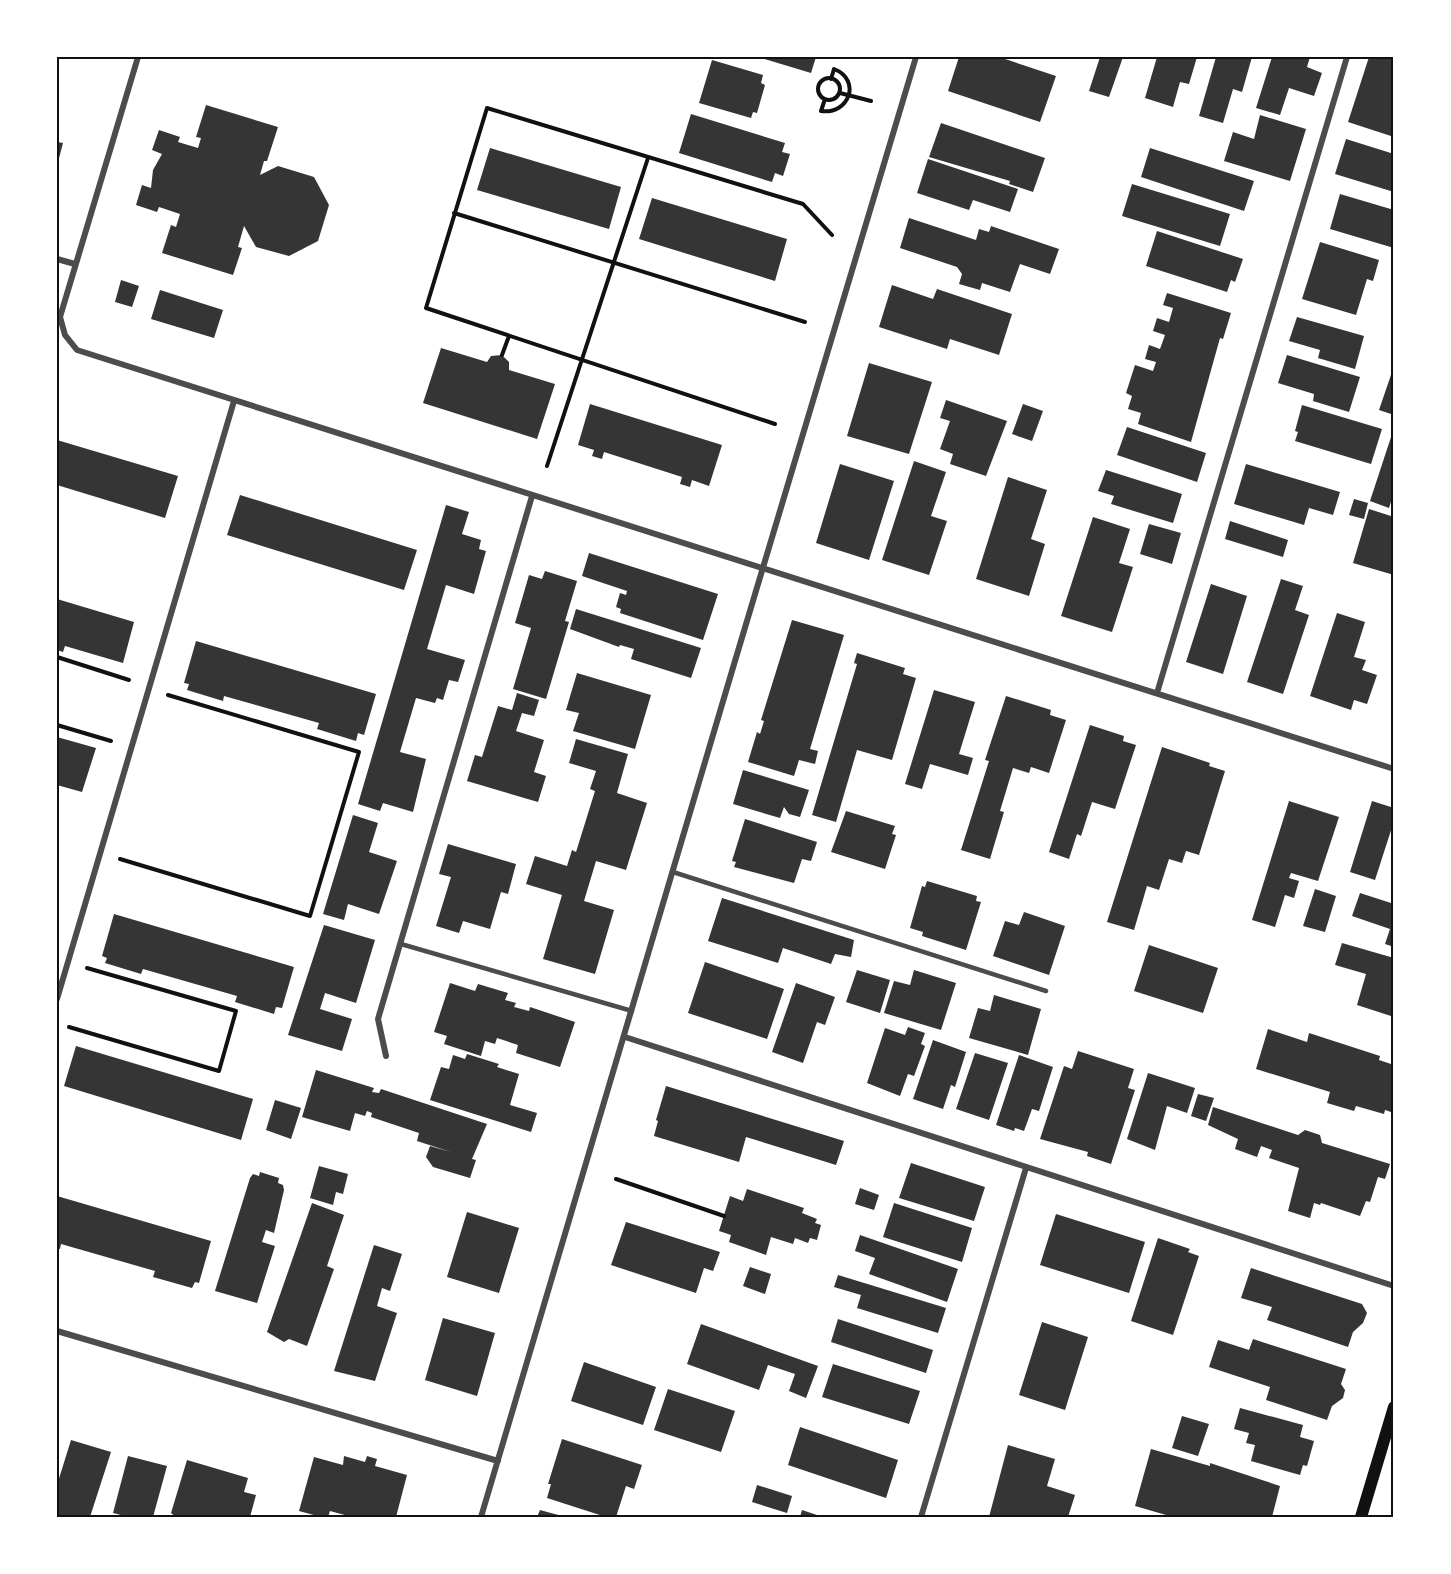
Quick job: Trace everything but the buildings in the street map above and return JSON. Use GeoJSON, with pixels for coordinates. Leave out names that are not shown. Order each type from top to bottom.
{"type":"FeatureCollection","features":[{"type":"Feature","properties":{"kind":"main road"},"geometry":{"type":"LineString","coordinates":[[1361,1517],[1394,1407]]}},
{"type":"Feature","properties":{"kind":"street"},"geometry":{"type":"LineString","coordinates":[[138,57],[60,318],[65,335],[77,350],[1394,769]]}},
{"type":"Feature","properties":{"kind":"street"},"geometry":{"type":"LineString","coordinates":[[481,1517],[625,1037],[760,569],[916,57]]}},
{"type":"Feature","properties":{"kind":"street"},"geometry":{"type":"LineString","coordinates":[[1157,693],[1347,57]]}},
{"type":"Feature","properties":{"kind":"street"},"geometry":{"type":"LineString","coordinates":[[57,259],[75,264]]}},
{"type":"Feature","properties":{"kind":"street"},"geometry":{"type":"LineString","coordinates":[[57,999],[234,401]]}},
{"type":"Feature","properties":{"kind":"street"},"geometry":{"type":"LineString","coordinates":[[386,1056],[378,1019],[532,496]]}},
{"type":"Feature","properties":{"kind":"street"},"geometry":{"type":"LineString","coordinates":[[625,1037],[1394,1286]]}},
{"type":"Feature","properties":{"kind":"street"},"geometry":{"type":"LineString","coordinates":[[921,1517],[1026,1168]]}},
{"type":"Feature","properties":{"kind":"street"},"geometry":{"type":"LineString","coordinates":[[57,1331],[498,1461]]}},
{"type":"Feature","properties":{"kind":"lane"},"geometry":{"type":"LineString","coordinates":[[673,872],[1046,991]]}},
{"type":"Feature","properties":{"kind":"lane"},"geometry":{"type":"LineString","coordinates":[[401,944],[632,1011]]}},
{"type":"Feature","properties":{"kind":"path"},"geometry":{"type":"LineString","coordinates":[[825,99],[821,111],[829,112],[842,108],[850,95],[849,82],[840,71],[834,69],[831,79]]}},
{"type":"Feature","properties":{"kind":"path"},"geometry":{"type":"LineString","coordinates":[[831,79],[839,85],[840,93],[833,100],[825,99],[819,93],[819,86],[823,80],[831,79]]}},
{"type":"Feature","properties":{"kind":"path"},"geometry":{"type":"LineString","coordinates":[[840,93],[871,101]]}},
{"type":"Feature","properties":{"kind":"path"},"geometry":{"type":"LineString","coordinates":[[775,424],[426,308],[454,213],[487,108],[803,204],[832,235]]}},
{"type":"Feature","properties":{"kind":"path"},"geometry":{"type":"LineString","coordinates":[[548,466],[648,158]]}},
{"type":"Feature","properties":{"kind":"path"},"geometry":{"type":"LineString","coordinates":[[454,213],[805,322]]}},
{"type":"Feature","properties":{"kind":"path"},"geometry":{"type":"LineString","coordinates":[[502,355],[509,336]]}},
{"type":"Feature","properties":{"kind":"path"},"geometry":{"type":"LineString","coordinates":[[57,657],[129,680]]}},
{"type":"Feature","properties":{"kind":"path"},"geometry":{"type":"LineString","coordinates":[[119,858],[310,916],[359,752],[168,694]]}},
{"type":"Feature","properties":{"kind":"path"},"geometry":{"type":"LineString","coordinates":[[57,724],[111,741]]}},
{"type":"Feature","properties":{"kind":"path"},"geometry":{"type":"LineString","coordinates":[[69,1027],[219,1071],[236,1011],[86,967]]}},
{"type":"Feature","properties":{"kind":"path"},"geometry":{"type":"LineString","coordinates":[[616,1179],[724,1216]]}}]}
